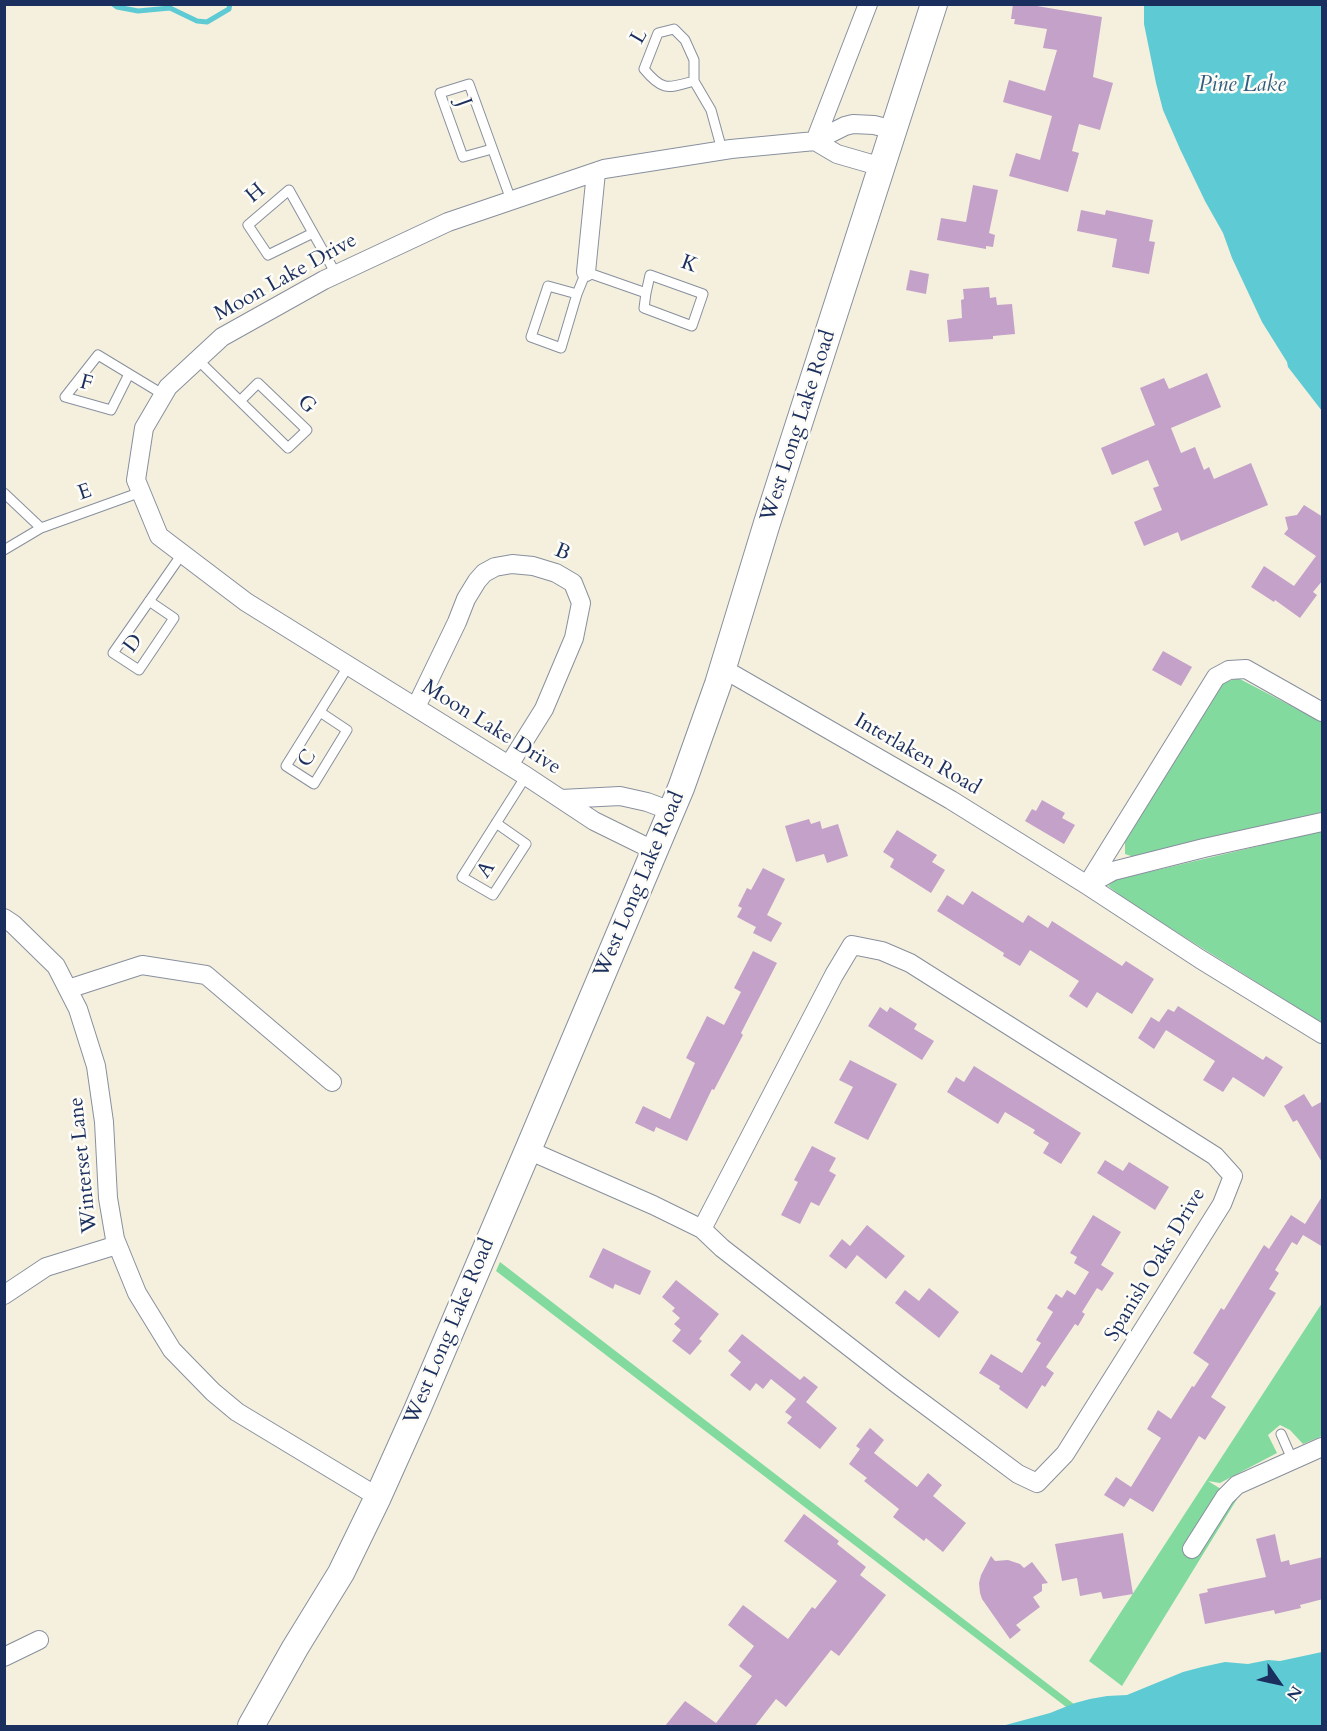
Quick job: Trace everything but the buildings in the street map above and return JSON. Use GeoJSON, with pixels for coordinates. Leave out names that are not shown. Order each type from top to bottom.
{"type":"FeatureCollection","features":[{"type":"Feature","properties":{"kind":"main road","name":"West Long Lake Road"},"geometry":{"type":"LineString","coordinates":[[251,1726],[341,1573],[378,1497],[656,850],[722,668],[934,4]]}},
{"type":"Feature","properties":{"kind":"street"},"geometry":{"type":"LineString","coordinates":[[868,4],[815,141],[837,154],[882,167]]}},
{"type":"Feature","properties":{"kind":"street","name":"Moon Lake Drive"},"geometry":{"type":"LineString","coordinates":[[656,850],[594,821],[416,706],[246,602],[159,536],[136,480],[144,428],[168,387],[222,337],[336,274],[448,222],[604,169],[722,150],[815,141],[853,124],[874,124],[894,130]]}},
{"type":"Feature","properties":{"kind":"street"},"geometry":{"type":"LineString","coordinates":[[586,272],[596,172]]}},
{"type":"Feature","properties":{"kind":"street","name":"B"},"geometry":{"type":"LineString","coordinates":[[416,706],[466,599],[484,573],[495,567],[512,564],[533,566],[556,573],[573,583],[581,603],[574,638],[544,709],[509,765]]}},
{"type":"Feature","properties":{"kind":"street","name":"Interlaken Road"},"geometry":{"type":"LineString","coordinates":[[722,668],[951,800],[1200,959],[1323,1034]]}},
{"type":"Feature","properties":{"kind":"street"},"geometry":{"type":"LineString","coordinates":[[1087,885],[1216,677],[1229,670],[1246,669],[1323,712]]}},
{"type":"Feature","properties":{"kind":"street","name":"Moon Lake Drive"},"geometry":{"type":"LineString","coordinates":[[561,800],[620,796],[647,802],[671,811]]}},
{"type":"Feature","properties":{"kind":"street"},"geometry":{"type":"LineString","coordinates":[[1087,885],[1113,871],[1323,822]]}},
{"type":"Feature","properties":{"kind":"street","name":"Winterset Lane"},"geometry":{"type":"LineString","coordinates":[[4,918],[56,966],[78,1009],[96,1066],[104,1122],[108,1198],[117,1245],[137,1293],[172,1350],[213,1392],[237,1412],[378,1497]]}},
{"type":"Feature","properties":{"kind":"street","name":"Spanish Oaks Drive"},"geometry":{"type":"LineString","coordinates":[[528,1150],[653,1204],[702,1229],[722,1248],[897,1384],[1018,1474],[1037,1483],[1065,1454],[1222,1204],[1233,1176],[1215,1156],[910,963],[882,951],[852,945],[834,975],[702,1229]]}},
{"type":"Feature","properties":{"kind":"street"},"geometry":{"type":"LineString","coordinates":[[68,989],[142,965],[206,975],[332,1082]]}},
{"type":"Feature","properties":{"kind":"street"},"geometry":{"type":"LineString","coordinates":[[4,1295],[46,1267],[117,1245]]}},
{"type":"Feature","properties":{"kind":"street"},"geometry":{"type":"LineString","coordinates":[[1192,1550],[1225,1497],[1237,1485],[1323,1447]]}},
{"type":"Feature","properties":{"kind":"street"},"geometry":{"type":"LineString","coordinates":[[4,1657],[39,1640]]}},
{"type":"Feature","properties":{"kind":"lane","name":"L"},"geometry":{"type":"LineString","coordinates":[[694,81],[669,87],[655,83],[644,69],[658,33],[674,29],[686,40],[694,60],[694,81],[711,110],[722,150]]}},
{"type":"Feature","properties":{"kind":"lane","name":"J"},"geometry":{"type":"LineString","coordinates":[[492,149],[463,157],[440,93],[469,84],[511,200]]}},
{"type":"Feature","properties":{"kind":"lane","name":"H"},"geometry":{"type":"LineString","coordinates":[[313,233],[268,255],[248,225],[289,190],[336,274]]}},
{"type":"Feature","properties":{"kind":"lane"},"geometry":{"type":"LineString","coordinates":[[577,294],[548,286],[531,337],[561,348],[586,272],[646,293]]}},
{"type":"Feature","properties":{"kind":"lane","name":"K"},"geometry":{"type":"LineString","coordinates":[[650,275],[704,294],[692,326],[644,308],[646,293],[650,275]]}},
{"type":"Feature","properties":{"kind":"lane","name":"F"},"geometry":{"type":"LineString","coordinates":[[129,374],[111,410],[65,397],[98,355],[164,394]]}},
{"type":"Feature","properties":{"kind":"lane","name":"G"},"geometry":{"type":"LineString","coordinates":[[198,360],[288,448],[307,430],[258,383],[240,401]]}},
{"type":"Feature","properties":{"kind":"lane","name":"E"},"geometry":{"type":"LineString","coordinates":[[4,550],[41,528],[141,492]]}},
{"type":"Feature","properties":{"kind":"lane"},"geometry":{"type":"LineString","coordinates":[[4,493],[41,528]]}},
{"type":"Feature","properties":{"kind":"lane","name":"D"},"geometry":{"type":"LineString","coordinates":[[149,601],[174,618],[139,670],[113,653],[149,601],[182,554]]}},
{"type":"Feature","properties":{"kind":"lane","name":"C"},"geometry":{"type":"LineString","coordinates":[[320,712],[347,730],[314,784],[286,766],[349,665]]}},
{"type":"Feature","properties":{"kind":"lane","name":"A"},"geometry":{"type":"LineString","coordinates":[[496,823],[526,844],[493,896],[462,877],[496,823],[526,776]]}},
{"type":"Feature","properties":{"kind":"lane"},"geometry":{"type":"LineString","coordinates":[[1281,1434],[1292,1459]]}},
{"type":"Feature","properties":{"kind":"green space"},"geometry":{"type":"Polygon","coordinates":[[[1238,678],[1322,722],[1322,812],[1137,858],[1125,854],[1125,841],[1212,692],[1226,682],[1238,678]]]}},
{"type":"Feature","properties":{"kind":"green space"},"geometry":{"type":"Polygon","coordinates":[[[1322,831],[1322,1023],[1130,903],[1108,886],[1115,880],[1322,831]]]}},
{"type":"Feature","properties":{"kind":"green space"},"geometry":{"type":"Polygon","coordinates":[[[500,1262],[1083,1711],[1074,1713],[496,1271],[500,1262]]]}},
{"type":"Feature","properties":{"kind":"green space"},"geometry":{"type":"Polygon","coordinates":[[[1322,1303],[1322,1436],[1303,1444],[1290,1430],[1280,1425],[1268,1435],[1277,1453],[1220,1483],[1208,1481],[1237,1499],[1122,1686],[1089,1661],[1322,1303]]]}},
{"type":"Feature","properties":{"kind":"water","name":"Pine Lake"},"geometry":{"type":"Polygon","coordinates":[[[1144,5],[1322,5],[1322,411],[1288,367],[1262,322],[1223,233],[1180,149],[1163,110],[1156,83],[1144,24],[1144,5]]]}},
{"type":"Feature","properties":{"kind":"water"},"geometry":{"type":"Polygon","coordinates":[[[1322,1652],[1322,1726],[1002,1726],[1090,1699],[1127,1695],[1183,1672],[1202,1667],[1225,1662],[1248,1664],[1268,1660],[1280,1661],[1322,1652]]]}},
{"type":"Feature","properties":{"kind":"waterway"},"geometry":{"type":"LineString","coordinates":[[113,4],[117,7],[138,11],[170,8],[197,21],[207,22],[229,9],[230,4]]}}]}
